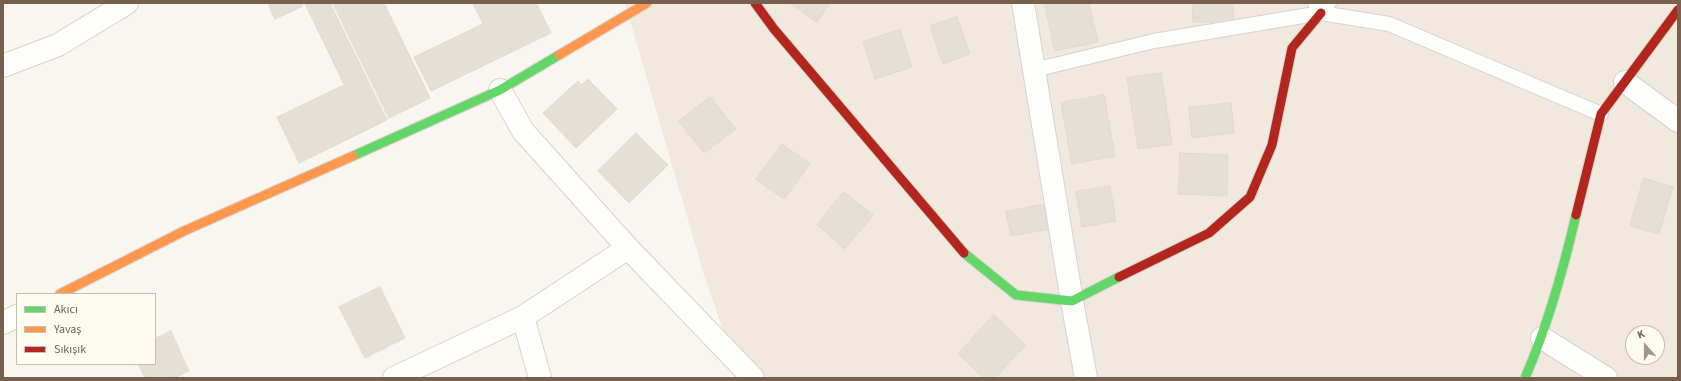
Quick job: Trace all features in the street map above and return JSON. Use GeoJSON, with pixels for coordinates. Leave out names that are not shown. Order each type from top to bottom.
{"type":"FeatureCollection","features":[{"type":"Feature","properties":{"kind":"street"},"geometry":{"type":"LineString","coordinates":[[3,66],[58,45],[127,3]]}},
{"type":"Feature","properties":{"kind":"street"},"geometry":{"type":"LineString","coordinates":[[62,293],[184,231],[500,90],[648,3]]}},
{"type":"Feature","properties":{"kind":"street"},"geometry":{"type":"LineString","coordinates":[[755,3],[774,30],[968,257],[1016,295],[1072,301],[1209,233],[1250,197],[1272,145],[1292,48],[1322,6]]}},
{"type":"Feature","properties":{"kind":"street"},"geometry":{"type":"LineString","coordinates":[[1023,3],[1086,378]]}},
{"type":"Feature","properties":{"kind":"street"},"geometry":{"type":"LineString","coordinates":[[1525,378],[1542,338],[1562,274],[1601,114],[1678,10]]}},
{"type":"Feature","properties":{"kind":"street"},"geometry":{"type":"LineString","coordinates":[[1625,82],[1678,121]]}},
{"type":"Feature","properties":{"kind":"street"},"geometry":{"type":"LineString","coordinates":[[500,90],[523,131],[628,248],[753,378]]}},
{"type":"Feature","properties":{"kind":"street"},"geometry":{"type":"LineString","coordinates":[[394,378],[523,317],[628,248]]}},
{"type":"Feature","properties":{"kind":"street"},"geometry":{"type":"LineString","coordinates":[[3,323],[16,316]]}},
{"type":"Feature","properties":{"kind":"street"},"geometry":{"type":"LineString","coordinates":[[523,317],[540,378]]}},
{"type":"Feature","properties":{"kind":"street"},"geometry":{"type":"LineString","coordinates":[[1542,338],[1606,378]]}},
{"type":"Feature","properties":{"kind":"lane"},"geometry":{"type":"LineString","coordinates":[[1034,70],[1154,41],[1322,6],[1389,24],[1601,114]]}},
{"type":"Feature","properties":{"kind":"shaded area"},"geometry":{"type":"Polygon","coordinates":[[[625,3],[1678,3],[1678,378],[740,378],[704,275],[625,3]]]}},
{"type":"Feature","properties":{"kind":"building"},"geometry":{"type":"Polygon","coordinates":[[[268,3],[301,3],[303,6],[275,19],[268,3]]]}},
{"type":"Feature","properties":{"kind":"building"},"geometry":{"type":"Polygon","coordinates":[[[305,3],[330,3],[387,120],[299,163],[277,117],[344,85],[305,3]]]}},
{"type":"Feature","properties":{"kind":"building"},"geometry":{"type":"Polygon","coordinates":[[[333,3],[384,3],[430,98],[389,118],[333,3]]]}},
{"type":"Feature","properties":{"kind":"building"},"geometry":{"type":"Polygon","coordinates":[[[473,3],[536,3],[551,33],[431,91],[414,57],[483,24],[473,3]]]}},
{"type":"Feature","properties":{"kind":"building"},"geometry":{"type":"Polygon","coordinates":[[[790,3],[830,3],[817,22],[790,3]]]}},
{"type":"Feature","properties":{"kind":"building"},"geometry":{"type":"Polygon","coordinates":[[[1045,3],[1089,3],[1098,42],[1055,51],[1045,3]]]}},
{"type":"Feature","properties":{"kind":"building"},"geometry":{"type":"Polygon","coordinates":[[[1193,3],[1233,3],[1233,22],[1193,22],[1193,3]]]}},
{"type":"Feature","properties":{"kind":"building"},"geometry":{"type":"Polygon","coordinates":[[[957,17],[970,54],[943,64],[930,26],[957,17]]]}},
{"type":"Feature","properties":{"kind":"building"},"geometry":{"type":"Polygon","coordinates":[[[900,30],[912,67],[875,79],[863,42],[900,30]]]}},
{"type":"Feature","properties":{"kind":"building"},"geometry":{"type":"Polygon","coordinates":[[[1161,73],[1172,144],[1138,149],[1127,78],[1161,73]]]}},
{"type":"Feature","properties":{"kind":"building"},"geometry":{"type":"Polygon","coordinates":[[[588,79],[617,109],[576,148],[543,113],[578,81],[581,85],[588,79]]]}},
{"type":"Feature","properties":{"kind":"building"},"geometry":{"type":"Polygon","coordinates":[[[1104,95],[1115,156],[1072,164],[1061,103],[1104,95]]]}},
{"type":"Feature","properties":{"kind":"building"},"geometry":{"type":"Polygon","coordinates":[[[710,97],[736,129],[704,153],[679,121],[710,97]]]}},
{"type":"Feature","properties":{"kind":"building"},"geometry":{"type":"Polygon","coordinates":[[[1231,103],[1234,133],[1192,138],[1189,108],[1231,103]]]}},
{"type":"Feature","properties":{"kind":"building"},"geometry":{"type":"Polygon","coordinates":[[[636,133],[668,165],[629,203],[598,171],[636,133]]]}},
{"type":"Feature","properties":{"kind":"building"},"geometry":{"type":"Polygon","coordinates":[[[782,144],[810,164],[784,199],[756,179],[782,144]]]}},
{"type":"Feature","properties":{"kind":"building"},"geometry":{"type":"Polygon","coordinates":[[[1180,153],[1228,155],[1227,196],[1179,194],[1180,153]]]}},
{"type":"Feature","properties":{"kind":"building"},"geometry":{"type":"Polygon","coordinates":[[[1644,178],[1673,187],[1659,234],[1630,226],[1644,178]]]}},
{"type":"Feature","properties":{"kind":"building"},"geometry":{"type":"Polygon","coordinates":[[[1110,186],[1116,221],[1082,227],[1076,192],[1110,186]]]}},
{"type":"Feature","properties":{"kind":"building"},"geometry":{"type":"Polygon","coordinates":[[[844,192],[873,215],[845,249],[817,225],[844,192]]]}},
{"type":"Feature","properties":{"kind":"building"},"geometry":{"type":"Polygon","coordinates":[[[1046,204],[1050,229],[1011,236],[1006,212],[1046,204]]]}},
{"type":"Feature","properties":{"kind":"building"},"geometry":{"type":"Polygon","coordinates":[[[380,287],[405,338],[365,358],[339,307],[380,287]]]}},
{"type":"Feature","properties":{"kind":"building"},"geometry":{"type":"Polygon","coordinates":[[[994,315],[1026,345],[995,378],[984,378],[958,354],[994,315]]]}},
{"type":"Feature","properties":{"kind":"building"},"geometry":{"type":"Polygon","coordinates":[[[171,331],[189,371],[174,378],[145,378],[138,365],[156,365],[156,338],[171,331]]]}},
{"type":"Feature","properties":{"kind":"traffic: fast"},"geometry":{"type":"LineString","coordinates":[[353,156],[500,90],[559,55]]}},
{"type":"Feature","properties":{"kind":"traffic: fast"},"geometry":{"type":"LineString","coordinates":[[1525,378],[1541,338],[1554,298],[1576,215]]}},
{"type":"Feature","properties":{"kind":"traffic: fast"},"geometry":{"type":"LineString","coordinates":[[964,253],[1016,295],[1072,301],[1119,277]]}},
{"type":"Feature","properties":{"kind":"traffic: slow"},"geometry":{"type":"LineString","coordinates":[[559,55],[647,3]]}},
{"type":"Feature","properties":{"kind":"traffic: slow"},"geometry":{"type":"LineString","coordinates":[[62,293],[184,231],[353,156]]}},
{"type":"Feature","properties":{"kind":"traffic: jam"},"geometry":{"type":"LineString","coordinates":[[755,3],[774,29],[964,253]]}},
{"type":"Feature","properties":{"kind":"traffic: jam"},"geometry":{"type":"LineString","coordinates":[[1576,215],[1601,114],[1678,10]]}},
{"type":"Feature","properties":{"kind":"traffic: jam"},"geometry":{"type":"LineString","coordinates":[[1119,277],[1209,233],[1250,197],[1272,145],[1292,48],[1321,13]]}}]}
